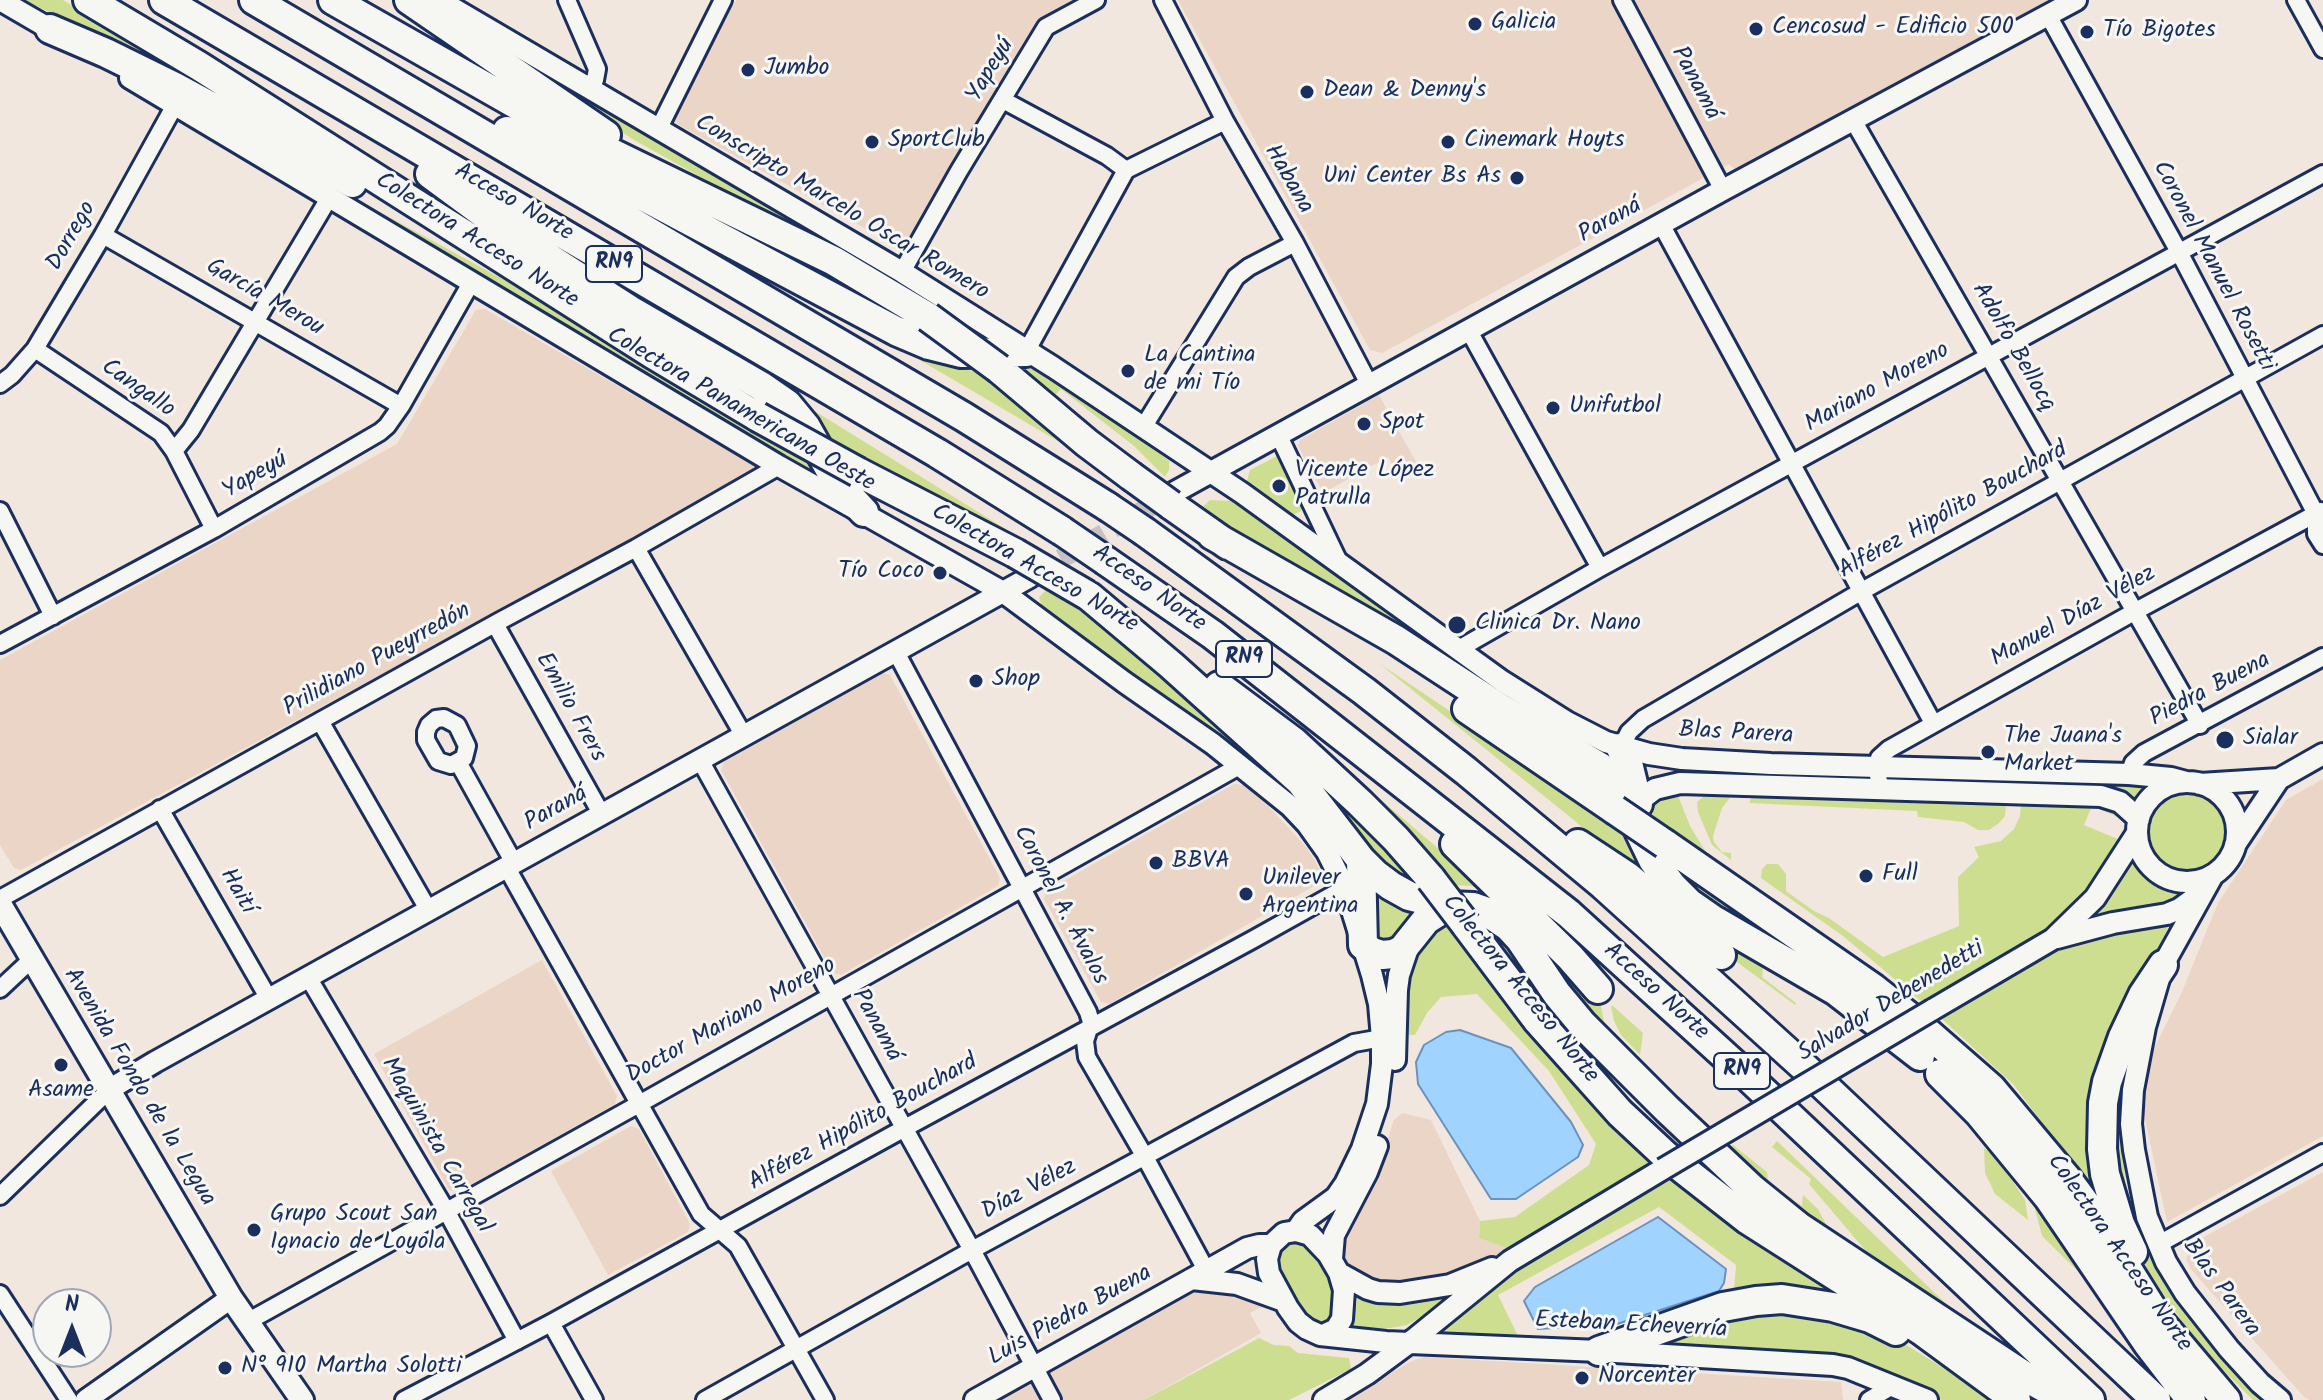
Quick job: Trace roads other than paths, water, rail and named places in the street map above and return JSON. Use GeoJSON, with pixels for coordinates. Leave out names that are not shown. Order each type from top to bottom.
{"type":"FeatureCollection","features":[{"type":"Feature","properties":{"kind":"highway","name":"Colectora Acceso Norte"},"geometry":{"type":"LineString","coordinates":[[88,0],[249,97],[561,296],[758,417],[1022,565],[1088,596],[1236,698],[1294,742],[1396,839],[1431,879],[1538,1021],[1578,1068],[1665,1155],[1748,1220],[1922,1331],[2016,1400]]}},
{"type":"Feature","properties":{"kind":"highway","name":"Acceso Norte"},"geometry":{"type":"LineString","coordinates":[[164,0],[937,453],[1062,531],[1213,635],[1569,914],[1745,1074],[2090,1400]]}},
{"type":"Feature","properties":{"kind":"highway","name":"Acceso Norte"},"geometry":{"type":"LineString","coordinates":[[254,0],[964,417],[1145,532],[1364,691],[1603,885],[1803,1066],[2156,1400]]}},
{"type":"Feature","properties":{"kind":"highway","name":"Colectora Acceso Norte"},"geometry":{"type":"LineString","coordinates":[[333,0],[542,119],[834,261],[928,317],[999,369],[1087,443],[1211,534],[1626,806],[1655,845],[1863,981],[1991,1088],[2017,1117],[2093,1214],[2161,1323],[2226,1400]]}},
{"type":"Feature","properties":{"kind":"highway"},"geometry":{"type":"LineString","coordinates":[[409,0],[604,134],[715,204]]}},
{"type":"Feature","properties":{"kind":"highway"},"geometry":{"type":"LineString","coordinates":[[50,29],[175,87],[561,296]]}},
{"type":"Feature","properties":{"kind":"highway"},"geometry":{"type":"LineString","coordinates":[[310,86],[510,233],[630,310],[787,404],[806,427],[838,484],[864,512]]}},
{"type":"Feature","properties":{"kind":"highway"},"geometry":{"type":"LineString","coordinates":[[421,97],[560,152],[896,331],[929,345],[961,353],[1026,352]]}},
{"type":"Feature","properties":{"kind":"highway"},"geometry":{"type":"LineString","coordinates":[[1211,534],[1396,640],[1612,777],[1655,845],[1672,886],[1689,903],[1836,991],[1930,1065],[1979,1113],[2048,1197],[2148,1344],[2191,1400]]}},
{"type":"Feature","properties":{"kind":"highway"},"geometry":{"type":"LineString","coordinates":[[1088,596],[1292,772],[1361,860],[1391,886],[1457,916]]}},
{"type":"Feature","properties":{"kind":"highway"},"geometry":{"type":"LineString","coordinates":[[1621,748],[1628,763],[1626,806]]}},
{"type":"Feature","properties":{"kind":"highway"},"geometry":{"type":"LineString","coordinates":[[1377,764],[1570,957],[1598,989]]}},
{"type":"Feature","properties":{"kind":"highway"},"geometry":{"type":"LineString","coordinates":[[1466,771],[1628,877],[1721,955]]}},
{"type":"Feature","properties":{"kind":"highway"},"geometry":{"type":"LineString","coordinates":[[1361,860],[1363,945],[1372,952],[1382,955],[1402,950],[1426,920],[1457,916],[1464,906],[1487,912],[1520,939],[1557,994],[1582,1024],[1752,1189],[1799,1227],[2029,1379],[2067,1400]]}},
{"type":"Feature","properties":{"kind":"highway"},"geometry":{"type":"LineString","coordinates":[[2163,965],[2143,995],[2114,1060],[2103,1103],[2102,1149],[2105,1174],[2120,1224],[2192,1358]]}},
{"type":"Feature","properties":{"kind":"highway"},"geometry":{"type":"LineString","coordinates":[[1599,1351],[1723,1307],[1782,1299],[1833,1307],[1870,1318],[1979,1373]]}},
{"type":"Feature","properties":{"kind":"main road","name":"Avenida Fondo de la Legua"},"geometry":{"type":"LineString","coordinates":[[0,901],[231,1298],[302,1400]]}},
{"type":"Feature","properties":{"kind":"street","name":"Colectora Panamericana Oeste"},"geometry":{"type":"LineString","coordinates":[[0,0],[779,466],[1003,592]]}},
{"type":"Feature","properties":{"kind":"street","name":"Conscripto Marcelo Oscar Romero"},"geometry":{"type":"LineString","coordinates":[[439,0],[902,272],[1211,471]]}},
{"type":"Feature","properties":{"kind":"street"},"geometry":{"type":"LineString","coordinates":[[567,0],[597,69],[595,80],[582,84]]}},
{"type":"Feature","properties":{"kind":"street"},"geometry":{"type":"LineString","coordinates":[[658,130],[723,0]]}},
{"type":"Feature","properties":{"kind":"street","name":"Yapeyú"},"geometry":{"type":"LineString","coordinates":[[902,272],[1046,27],[1096,0]]}},
{"type":"Feature","properties":{"kind":"street","name":"Habana"},"geometry":{"type":"LineString","coordinates":[[1163,0],[1225,121],[1295,243],[1369,384]]}},
{"type":"Feature","properties":{"kind":"street","name":"Panamá"},"geometry":{"type":"LineString","coordinates":[[1622,0],[1723,190]]}},
{"type":"Feature","properties":{"kind":"street","name":"Paraná"},"geometry":{"type":"LineString","coordinates":[[1173,493],[2076,0]]}},
{"type":"Feature","properties":{"kind":"street"},"geometry":{"type":"LineString","coordinates":[[2296,0],[2323,49]]}},
{"type":"Feature","properties":{"kind":"street","name":"Coronel Manuel Rosetti"},"geometry":{"type":"LineString","coordinates":[[2048,15],[2319,512],[2316,534],[2323,545]]}},
{"type":"Feature","properties":{"kind":"street"},"geometry":{"type":"LineString","coordinates":[[1003,100],[1107,156],[1126,170]]}},
{"type":"Feature","properties":{"kind":"street","name":"Dorrego"},"geometry":{"type":"LineString","coordinates":[[0,384],[35,349],[175,105]]}},
{"type":"Feature","properties":{"kind":"street","name":"Adolfo Bellocq"},"geometry":{"type":"LineString","coordinates":[[1853,120],[2200,725]]}},
{"type":"Feature","properties":{"kind":"street"},"geometry":{"type":"LineString","coordinates":[[1026,352],[1126,170],[1225,121]]}},
{"type":"Feature","properties":{"kind":"street","name":"Mariano Moreno"},"geometry":{"type":"LineString","coordinates":[[1457,650],[1600,568],[2323,174]]}},
{"type":"Feature","properties":{"kind":"street"},"geometry":{"type":"LineString","coordinates":[[174,451],[191,430],[329,198]]}},
{"type":"Feature","properties":{"kind":"street"},"geometry":{"type":"LineString","coordinates":[[1661,224],[1933,723]]}},
{"type":"Feature","properties":{"kind":"street","name":"García Merou"},"geometry":{"type":"LineString","coordinates":[[103,235],[401,406]]}},
{"type":"Feature","properties":{"kind":"street"},"geometry":{"type":"LineString","coordinates":[[1144,426],[1236,277],[1295,243]]}},
{"type":"Feature","properties":{"kind":"street","name":"Yapeyú"},"geometry":{"type":"LineString","coordinates":[[0,644],[214,529],[380,432],[401,406],[471,283]]}},
{"type":"Feature","properties":{"kind":"street"},"geometry":{"type":"LineString","coordinates":[[1469,331],[1600,568]]}},
{"type":"Feature","properties":{"kind":"street","name":"Alférez Hipólito Bouchard"},"geometry":{"type":"LineString","coordinates":[[1621,748],[1629,732],[1643,719],[1862,591],[2323,335]]}},
{"type":"Feature","properties":{"kind":"street","name":"Cangallo"},"geometry":{"type":"LineString","coordinates":[[35,349],[161,433],[174,451],[214,529]]}},
{"type":"Feature","properties":{"kind":"street","name":"Blas Parera"},"geometry":{"type":"LineString","coordinates":[[1278,434],[1339,562]]}},
{"type":"Feature","properties":{"kind":"street","name":"Prilidiano Pueyrredón"},"geometry":{"type":"LineString","coordinates":[[0,901],[779,466]]}},
{"type":"Feature","properties":{"kind":"street","name":"Blas Parera"},"geometry":{"type":"LineString","coordinates":[[1211,471],[1502,681],[1567,722],[1621,748],[1682,759],[1877,768],[2129,774],[2193,783]]}},
{"type":"Feature","properties":{"kind":"street"},"geometry":{"type":"LineString","coordinates":[[0,511],[53,616]]}},
{"type":"Feature","properties":{"kind":"street","name":"Manuel Díaz Vélez"},"geometry":{"type":"LineString","coordinates":[[1877,768],[1879,758],[1889,749],[1933,723],[2319,512]]}},
{"type":"Feature","properties":{"kind":"street"},"geometry":{"type":"LineString","coordinates":[[636,548],[744,736]]}},
{"type":"Feature","properties":{"kind":"street","name":"Paraná"},"geometry":{"type":"LineString","coordinates":[[110,1089],[1003,592],[1022,565]]}},
{"type":"Feature","properties":{"kind":"street"},"geometry":{"type":"LineString","coordinates":[[1003,592],[1273,790],[1307,824],[1327,852],[1345,888],[1379,1004],[1382,1038],[1377,1104],[1362,1149],[1345,1184],[1336,1197],[1303,1221],[1296,1231]]}},
{"type":"Feature","properties":{"kind":"street","name":"Emilio Frers"},"geometry":{"type":"LineString","coordinates":[[495,624],[602,815]]}},
{"type":"Feature","properties":{"kind":"street","name":"Coronel A. Ávalos"},"geometry":{"type":"LineString","coordinates":[[896,652],[1088,1012],[1087,1057],[1145,1157],[1199,1274]]}},
{"type":"Feature","properties":{"kind":"street","name":"Piedra Buena"},"geometry":{"type":"LineString","coordinates":[[2129,774],[2133,763],[2144,753],[2323,657]]}},
{"type":"Feature","properties":{"kind":"street"},"geometry":{"type":"LineString","coordinates":[[320,721],[429,911]]}},
{"type":"Feature","properties":{"kind":"street"},"geometry":{"type":"LineString","coordinates":[[2279,779],[2175,784],[2156,793],[2148,800],[2138,826],[2143,855],[2158,872],[2179,881],[2202,879],[2208,883],[2230,857],[2279,779],[2323,754]]}},
{"type":"Feature","properties":{"kind":"street","name":"Panamá"},"geometry":{"type":"LineString","coordinates":[[700,760],[1052,1400]]}},
{"type":"Feature","properties":{"kind":"street"},"geometry":{"type":"LineString","coordinates":[[458,762],[511,866],[701,1214],[738,1246],[825,1400]]}},
{"type":"Feature","properties":{"kind":"street","name":"Doctor Mariano Moreno"},"geometry":{"type":"LineString","coordinates":[[247,1322],[1241,765]]}},
{"type":"Feature","properties":{"kind":"street"},"geometry":{"type":"LineString","coordinates":[[1877,768],[1880,789]]}},
{"type":"Feature","properties":{"kind":"street","name":"Blas Parera"},"geometry":{"type":"LineString","coordinates":[[1626,806],[1655,789],[1680,783],[2101,796],[2120,802],[2138,826]]}},
{"type":"Feature","properties":{"kind":"street"},"geometry":{"type":"LineString","coordinates":[[2193,783],[2215,790],[2226,801],[2234,815],[2237,830],[2235,845]]}},
{"type":"Feature","properties":{"kind":"street","name":"Haití"},"geometry":{"type":"LineString","coordinates":[[160,809],[269,999]]}},
{"type":"Feature","properties":{"kind":"street","name":"Salvador Debenedetti"},"geometry":{"type":"LineString","coordinates":[[1324,1400],[1409,1343],[1510,1261],[2053,939],[2104,887],[2138,826]]}},
{"type":"Feature","properties":{"kind":"street","name":"Blas Parera"},"geometry":{"type":"LineString","coordinates":[[2208,883],[2163,965],[2138,1058],[2131,1124],[2140,1189],[2157,1245],[2185,1293],[2229,1349],[2280,1400]]}},
{"type":"Feature","properties":{"kind":"street","name":"Salvador Debenedetti"},"geometry":{"type":"LineString","coordinates":[[2053,939],[2097,926],[2167,914],[2189,903],[2208,883]]}},
{"type":"Feature","properties":{"kind":"street","name":"Alférez Hipólito Bouchard"},"geometry":{"type":"LineString","coordinates":[[404,1400],[551,1323],[1345,888]]}},
{"type":"Feature","properties":{"kind":"street"},"geometry":{"type":"LineString","coordinates":[[1336,1266],[1315,1239],[1303,1232],[1278,1236],[1271,1245],[1267,1266],[1284,1301],[1302,1326],[1314,1333],[1325,1334],[1336,1329],[1342,1319],[1344,1290],[1336,1266],[1334,1235],[1367,1172],[1390,1103],[1396,1057],[1397,990],[1410,942]]}},
{"type":"Feature","properties":{"kind":"street"},"geometry":{"type":"LineString","coordinates":[[0,989],[32,959]]}},
{"type":"Feature","properties":{"kind":"street","name":"Maquinista Carregal"},"geometry":{"type":"LineString","coordinates":[[308,977],[447,1212],[517,1341]]}},
{"type":"Feature","properties":{"kind":"street","name":"Díaz Vélez"},"geometry":{"type":"LineString","coordinates":[[705,1400],[972,1250],[1354,1043],[1382,1038]]}},
{"type":"Feature","properties":{"kind":"street"},"geometry":{"type":"LineString","coordinates":[[0,1196],[110,1089]]}},
{"type":"Feature","properties":{"kind":"street"},"geometry":{"type":"LineString","coordinates":[[2157,1245],[2323,1153]]}},
{"type":"Feature","properties":{"kind":"street","name":"Luis Piedra Buena"},"geometry":{"type":"LineString","coordinates":[[975,1400],[1247,1248],[1271,1245]]}},
{"type":"Feature","properties":{"kind":"street","name":"Salvador Debenedetti"},"geometry":{"type":"LineString","coordinates":[[1336,1266],[1368,1289],[1400,1293],[1450,1285],[1510,1261]]}},
{"type":"Feature","properties":{"kind":"street","name":"Luis Piedra Buena"},"geometry":{"type":"LineString","coordinates":[[1199,1274],[1284,1301]]}},
{"type":"Feature","properties":{"kind":"street"},"geometry":{"type":"LineString","coordinates":[[0,1294],[69,1400]]}},
{"type":"Feature","properties":{"kind":"street"},"geometry":{"type":"LineString","coordinates":[[86,1400],[231,1298]]}},
{"type":"Feature","properties":{"kind":"street"},"geometry":{"type":"LineString","coordinates":[[551,1323],[594,1400]]}},
{"type":"Feature","properties":{"kind":"street","name":"Esteban Echeverría"},"geometry":{"type":"LineString","coordinates":[[1325,1334],[1363,1341],[1833,1365],[1894,1385],[1927,1400]]}},
{"type":"Feature","properties":{"kind":"street"},"geometry":{"type":"LineString","coordinates":[[1869,1400],[1894,1385]]}},
{"type":"Feature","properties":{"kind":"water"},"geometry":{"type":"Polygon","coordinates":[[[1460,1030],[1511,1048],[1571,1122],[1583,1145],[1578,1157],[1516,1199],[1491,1199],[1418,1084],[1416,1062],[1424,1045],[1446,1032],[1460,1030]]]}},
{"type":"Feature","properties":{"kind":"water"},"geometry":{"type":"Polygon","coordinates":[[[1658,1217],[1726,1269],[1719,1291],[1617,1324],[1538,1329],[1524,1301],[1535,1287],[1658,1217]]]}},
{"type":"Feature","properties":{"kind":"tunnel"},"geometry":{"type":"LineString","coordinates":[[1035,574],[1173,493]]}},
{"type":"Feature","properties":{"kind":"place","name":"Galicia"},"geometry":{"type":"Point","coordinates":[1475,24]}},
{"type":"Feature","properties":{"kind":"place","name":"Cencosud - Edificio 500"},"geometry":{"type":"Point","coordinates":[1756,29]}},
{"type":"Feature","properties":{"kind":"place","name":"Tío Bigotes"},"geometry":{"type":"Point","coordinates":[2087,32]}},
{"type":"Feature","properties":{"kind":"place","name":"Jumbo"},"geometry":{"type":"Point","coordinates":[748,70]}},
{"type":"Feature","properties":{"kind":"place","name":"Dean & Denny's"},"geometry":{"type":"Point","coordinates":[1307,92]}},
{"type":"Feature","properties":{"kind":"place","name":"SportClub"},"geometry":{"type":"Point","coordinates":[872,142]}},
{"type":"Feature","properties":{"kind":"place","name":"Cinemark Hoyts"},"geometry":{"type":"Point","coordinates":[1448,142]}},
{"type":"Feature","properties":{"kind":"place","name":"Uni Center Bs As"},"geometry":{"type":"Point","coordinates":[1517,178]}},
{"type":"Feature","properties":{"kind":"place","name":"La Cantina de mi Tío"},"geometry":{"type":"Point","coordinates":[1128,371]}},
{"type":"Feature","properties":{"kind":"place","name":"Unifutbol"},"geometry":{"type":"Point","coordinates":[1553,408]}},
{"type":"Feature","properties":{"kind":"place","name":"Spot"},"geometry":{"type":"Point","coordinates":[1364,424]}},
{"type":"Feature","properties":{"kind":"place","name":"Vicente López Patrulla"},"geometry":{"type":"Point","coordinates":[1279,486]}},
{"type":"Feature","properties":{"kind":"place","name":"Tío Coco"},"geometry":{"type":"Point","coordinates":[940,573]}},
{"type":"Feature","properties":{"kind":"place","name":"Clinica Dr. Nano"},"geometry":{"type":"Point","coordinates":[1457,625]}},
{"type":"Feature","properties":{"kind":"place","name":"Shop"},"geometry":{"type":"Point","coordinates":[976,681]}},
{"type":"Feature","properties":{"kind":"place","name":"Sialar"},"geometry":{"type":"Point","coordinates":[2225,740]}},
{"type":"Feature","properties":{"kind":"place","name":"The Juana's Market"},"geometry":{"type":"Point","coordinates":[1988,752]}},
{"type":"Feature","properties":{"kind":"place","name":"BBVA"},"geometry":{"type":"Point","coordinates":[1156,863]}},
{"type":"Feature","properties":{"kind":"place","name":"Full"},"geometry":{"type":"Point","coordinates":[1866,876]}},
{"type":"Feature","properties":{"kind":"place","name":"Unilever Argentina"},"geometry":{"type":"Point","coordinates":[1246,894]}},
{"type":"Feature","properties":{"kind":"place","name":"Asame"},"geometry":{"type":"Point","coordinates":[61,1065]}},
{"type":"Feature","properties":{"kind":"place","name":"Grupo Scout San Ignacio de Loyola"},"geometry":{"type":"Point","coordinates":[254,1230]}},
{"type":"Feature","properties":{"kind":"place","name":"N° 910 Martha Solotti"},"geometry":{"type":"Point","coordinates":[225,1368]}},
{"type":"Feature","properties":{"kind":"place","name":"Norcenter"},"geometry":{"type":"Point","coordinates":[1582,1378]}}]}
